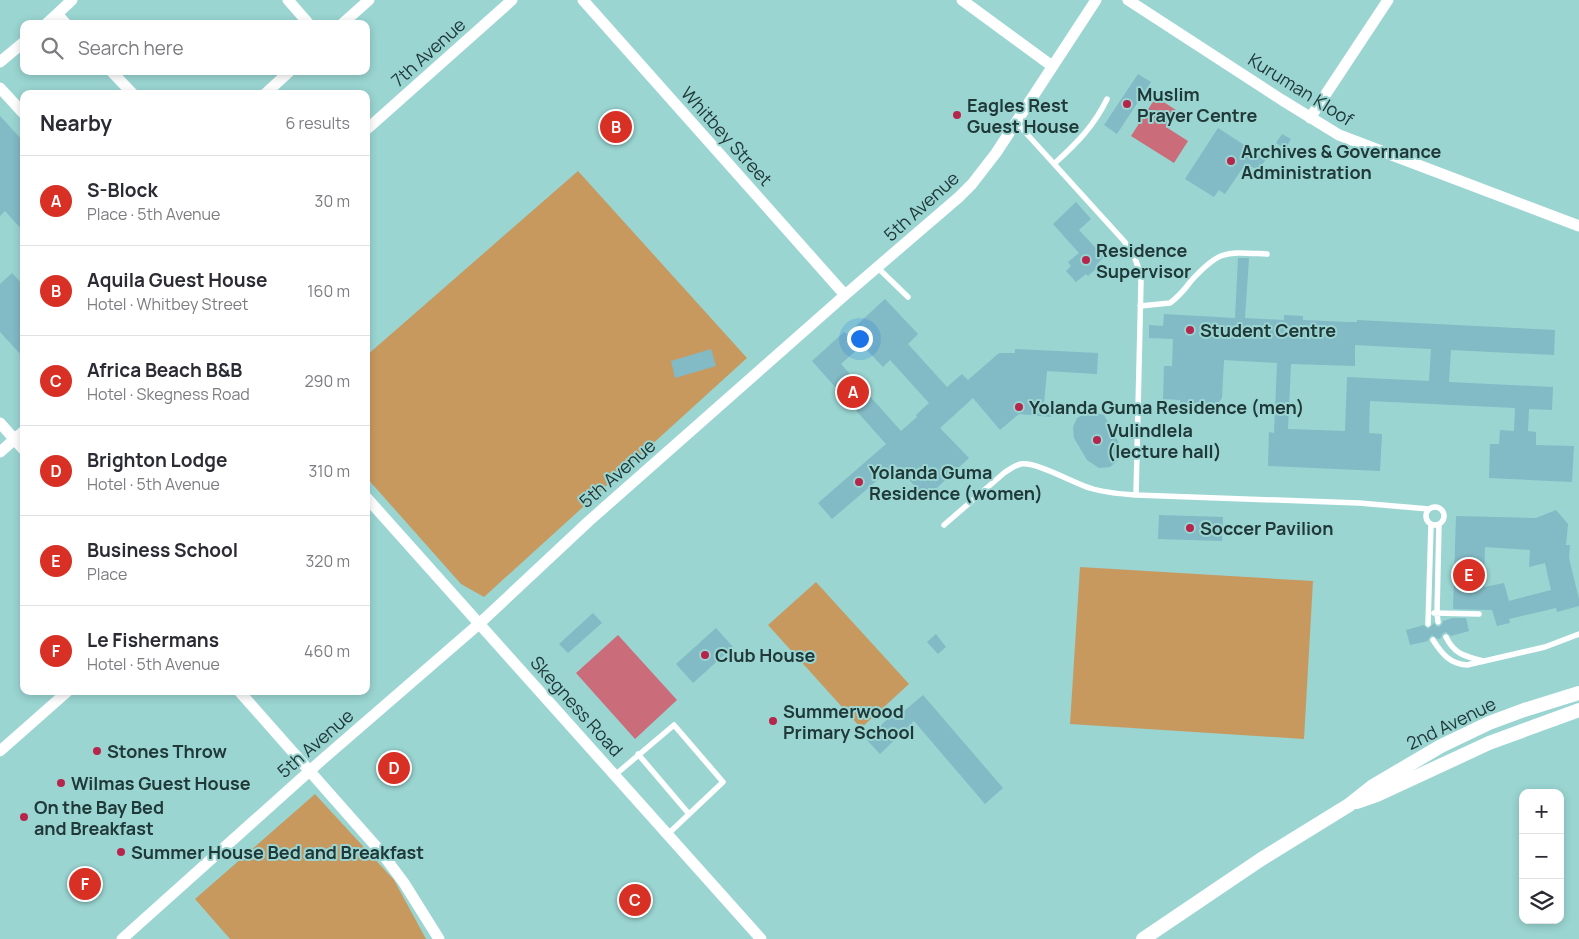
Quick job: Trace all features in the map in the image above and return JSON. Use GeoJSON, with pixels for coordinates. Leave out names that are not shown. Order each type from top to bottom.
{"type":"FeatureCollection","features":[{"type":"Feature","properties":{"kind":"street"},"geometry":{"type":"LineString","coordinates":[[50,20],[72,0]]}},
{"type":"Feature","properties":{"kind":"street"},"geometry":{"type":"LineString","coordinates":[[288,0],[306,20]]}},
{"type":"Feature","properties":{"kind":"street"},"geometry":{"type":"LineString","coordinates":[[346,20],[369,0]]}},
{"type":"Feature","properties":{"kind":"street","name":"7th Avenue"},"geometry":{"type":"LineString","coordinates":[[370,126],[512,0]]}},
{"type":"Feature","properties":{"kind":"street","name":"Whitbey Street"},"geometry":{"type":"LineString","coordinates":[[583,0],[845,295]]}},
{"type":"Feature","properties":{"kind":"street"},"geometry":{"type":"LineString","coordinates":[[962,0],[1052,66]]}},
{"type":"Feature","properties":{"kind":"street","name":"5th Avenue"},"geometry":{"type":"LineString","coordinates":[[122,939],[309,771],[480,623],[589,521],[845,295],[913,238],[972,184],[996,154],[1096,0]]}},
{"type":"Feature","properties":{"kind":"street","name":"Kuruman Kloof"},"geometry":{"type":"LineString","coordinates":[[1128,0],[1339,135],[1579,226]]}},
{"type":"Feature","properties":{"kind":"street"},"geometry":{"type":"LineString","coordinates":[[1310,118],[1388,0]]}},
{"type":"Feature","properties":{"kind":"street"},"geometry":{"type":"LineString","coordinates":[[57,14],[62,20]]}},
{"type":"Feature","properties":{"kind":"street"},"geometry":{"type":"LineString","coordinates":[[0,62],[20,45]]}},
{"type":"Feature","properties":{"kind":"street"},"geometry":{"type":"LineString","coordinates":[[115,75],[129,90]]}},
{"type":"Feature","properties":{"kind":"street"},"geometry":{"type":"LineString","coordinates":[[269,90],[286,75]]}},
{"type":"Feature","properties":{"kind":"street"},"geometry":{"type":"LineString","coordinates":[[2,93],[20,110]]}},
{"type":"Feature","properties":{"kind":"street"},"geometry":{"type":"LineString","coordinates":[[0,423],[20,446]]}},
{"type":"Feature","properties":{"kind":"street"},"geometry":{"type":"LineString","coordinates":[[0,452],[20,434]]}},
{"type":"Feature","properties":{"kind":"street","name":"Skegness Road"},"geometry":{"type":"LineString","coordinates":[[370,502],[761,939]]}},
{"type":"Feature","properties":{"kind":"street","name":"2nd Avenue"},"geometry":{"type":"LineString","coordinates":[[1143,939],[1260,860],[1349,805],[1373,786],[1442,746],[1532,707],[1579,693]]}},
{"type":"Feature","properties":{"kind":"street"},"geometry":{"type":"LineString","coordinates":[[0,751],[63,695]]}},
{"type":"Feature","properties":{"kind":"street"},"geometry":{"type":"LineString","coordinates":[[242,695],[394,868],[439,939]]}},
{"type":"Feature","properties":{"kind":"street","name":"2nd Avenue"},"geometry":{"type":"LineString","coordinates":[[1349,805],[1377,795],[1473,749],[1579,710]]}},
{"type":"Feature","properties":{"kind":"street"},"geometry":{"type":"LineString","coordinates":[[1465,735],[1473,749]]}},
{"type":"Feature","properties":{"kind":"lane"},"geometry":{"type":"LineString","coordinates":[[1055,163],[1094,124],[1107,99]]}},
{"type":"Feature","properties":{"kind":"lane"},"geometry":{"type":"LineString","coordinates":[[1016,122],[1055,163],[1130,249],[1139,269],[1141,281],[1136,495]]}},
{"type":"Feature","properties":{"kind":"lane"},"geometry":{"type":"LineString","coordinates":[[1140,306],[1170,304],[1206,264],[1220,256],[1237,253],[1267,254]]}},
{"type":"Feature","properties":{"kind":"lane"},"geometry":{"type":"LineString","coordinates":[[878,268],[908,297]]}},
{"type":"Feature","properties":{"kind":"lane"},"geometry":{"type":"LineString","coordinates":[[944,525],[1004,473],[1022,464],[1035,466],[1104,492],[1136,495],[1359,503],[1429,509],[1433,507],[1442,510],[1444,517],[1439,524],[1436,613],[1438,622]]}},
{"type":"Feature","properties":{"kind":"lane"},"geometry":{"type":"LineString","coordinates":[[1428,624],[1431,524],[1426,517],[1429,509]]}},
{"type":"Feature","properties":{"kind":"lane"},"geometry":{"type":"LineString","coordinates":[[1431,524],[1439,524]]}},
{"type":"Feature","properties":{"kind":"lane"},"geometry":{"type":"LineString","coordinates":[[1428,612],[1479,614]]}},
{"type":"Feature","properties":{"kind":"lane"},"geometry":{"type":"LineString","coordinates":[[1433,640],[1442,654],[1453,662],[1474,665],[1483,661],[1545,647],[1579,634]]}},
{"type":"Feature","properties":{"kind":"lane"},"geometry":{"type":"LineString","coordinates":[[1446,637],[1450,646],[1462,655],[1483,661]]}},
{"type":"Feature","properties":{"kind":"lane"},"geometry":{"type":"LineString","coordinates":[[615,775],[674,726],[723,782],[668,834]]}},
{"type":"Feature","properties":{"kind":"lane"},"geometry":{"type":"LineString","coordinates":[[638,754],[688,814]]}},
{"type":"Feature","properties":{"kind":"shaded area"},"geometry":{"type":"Polygon","coordinates":[[[1156,97],[1176,110],[1166,127],[1188,141],[1174,163],[1131,136],[1156,97]]]}},
{"type":"Feature","properties":{"kind":"shaded area"},"geometry":{"type":"Polygon","coordinates":[[[578,171],[747,358],[484,597],[461,584],[370,482],[370,353],[578,171]]]}},
{"type":"Feature","properties":{"kind":"shaded area"},"geometry":{"type":"Polygon","coordinates":[[[1080,567],[1313,581],[1304,739],[1070,724],[1080,567]]]}},
{"type":"Feature","properties":{"kind":"shaded area"},"geometry":{"type":"Polygon","coordinates":[[[816,582],[909,684],[861,728],[768,625],[816,582]]]}},
{"type":"Feature","properties":{"kind":"shaded area"},"geometry":{"type":"Polygon","coordinates":[[[618,635],[677,700],[635,739],[576,673],[618,635]]]}},
{"type":"Feature","properties":{"kind":"shaded area"},"geometry":{"type":"Polygon","coordinates":[[[315,794],[394,880],[426,939],[230,939],[195,899],[315,794]]]}},
{"type":"Feature","properties":{"kind":"building","name":"Muslim Prayer Centre"},"geometry":{"type":"Polygon","coordinates":[[[1138,74],[1151,82],[1117,134],[1104,125],[1138,74]]]}},
{"type":"Feature","properties":{"kind":"building"},"geometry":{"type":"Polygon","coordinates":[[[0,116],[20,138],[20,228],[5,211],[0,216],[0,116]]]}},
{"type":"Feature","properties":{"kind":"building","name":"Archives & Governance Administration"},"geometry":{"type":"Polygon","coordinates":[[[1218,128],[1266,159],[1258,171],[1246,163],[1225,194],[1219,190],[1214,197],[1185,179],[1218,128]]]}},
{"type":"Feature","properties":{"kind":"building"},"geometry":{"type":"Polygon","coordinates":[[[1282,134],[1291,139],[1285,149],[1276,143],[1282,134]]]}},
{"type":"Feature","properties":{"kind":"building"},"geometry":{"type":"Polygon","coordinates":[[[1076,202],[1091,219],[1079,230],[1104,257],[1097,264],[1099,266],[1088,276],[1086,274],[1076,282],[1066,271],[1071,266],[1068,262],[1079,253],[1053,224],[1076,202]]]}},
{"type":"Feature","properties":{"kind":"building"},"geometry":{"type":"Polygon","coordinates":[[[1238,258],[1249,258],[1245,318],[1284,320],[1284,315],[1303,316],[1303,320],[1357,322],[1357,320],[1555,330],[1554,355],[1451,350],[1449,382],[1553,387],[1552,410],[1529,409],[1528,431],[1536,432],[1536,445],[1574,446],[1572,482],[1489,478],[1490,444],[1499,444],[1500,430],[1514,431],[1515,408],[1370,401],[1369,433],[1382,434],[1380,471],[1268,466],[1269,432],[1274,433],[1277,363],[1224,360],[1222,398],[1213,409],[1180,407],[1180,400],[1163,399],[1164,366],[1172,366],[1173,339],[1149,338],[1149,325],[1163,326],[1164,314],[1235,318],[1238,258]],[[1355,345],[1355,366],[1291,364],[1288,429],[1345,431],[1347,377],[1429,381],[1431,349],[1355,345]]]}},
{"type":"Feature","properties":{"kind":"building"},"geometry":{"type":"Polygon","coordinates":[[[12,273],[20,282],[20,354],[0,332],[0,284],[12,273]]]}},
{"type":"Feature","properties":{"kind":"building"},"geometry":{"type":"Polygon","coordinates":[[[885,299],[918,334],[908,344],[947,387],[962,374],[968,380],[999,353],[1015,353],[1015,349],[1098,353],[1097,374],[1047,371],[1044,403],[1052,404],[1051,417],[1019,414],[1000,430],[973,398],[940,428],[969,458],[926,498],[895,465],[832,519],[818,503],[886,444],[812,361],[844,332],[847,334],[885,299]],[[862,345],[841,364],[901,431],[929,403],[890,360],[883,367],[862,345]]]}},
{"type":"Feature","properties":{"kind":"building"},"geometry":{"type":"Polygon","coordinates":[[[711,349],[716,366],[675,378],[671,361],[711,349]]]}},
{"type":"Feature","properties":{"kind":"building","name":"Vulindlela (lecture hall)"},"geometry":{"type":"Polygon","coordinates":[[[1086,413],[1104,415],[1119,443],[1121,453],[1117,461],[1110,467],[1099,468],[1087,460],[1074,438],[1073,427],[1077,418],[1086,413]]]}},
{"type":"Feature","properties":{"kind":"building"},"geometry":{"type":"Polygon","coordinates":[[[1556,510],[1568,524],[1566,545],[1570,545],[1569,558],[1579,606],[1557,612],[1556,608],[1509,619],[1510,623],[1497,626],[1492,610],[1453,609],[1456,516],[1536,518],[1556,510]],[[1485,547],[1484,587],[1504,583],[1509,601],[1551,590],[1545,563],[1529,567],[1530,550],[1485,547]]]}},
{"type":"Feature","properties":{"kind":"building","name":"Soccer Pavilion"},"geometry":{"type":"Polygon","coordinates":[[[1159,515],[1223,517],[1222,541],[1158,539],[1159,515]]]}},
{"type":"Feature","properties":{"kind":"building"},"geometry":{"type":"Polygon","coordinates":[[[593,613],[602,623],[568,653],[559,644],[593,613]]]}},
{"type":"Feature","properties":{"kind":"building"},"geometry":{"type":"Polygon","coordinates":[[[1453,618],[1466,618],[1469,631],[1451,636],[1446,632],[1438,639],[1432,635],[1428,641],[1410,645],[1406,630],[1424,625],[1428,629],[1434,623],[1439,627],[1443,621],[1453,618]]]}},
{"type":"Feature","properties":{"kind":"building","name":"Club House"},"geometry":{"type":"Polygon","coordinates":[[[716,628],[733,647],[693,683],[676,664],[716,628]]]}},
{"type":"Feature","properties":{"kind":"building"},"geometry":{"type":"Polygon","coordinates":[[[936,634],[946,647],[938,654],[927,642],[936,634]]]}},
{"type":"Feature","properties":{"kind":"building"},"geometry":{"type":"Polygon","coordinates":[[[923,695],[1003,788],[985,804],[914,721],[880,754],[866,739],[893,714],[897,717],[923,695]]]}},
{"type":"Feature","properties":{"kind":"place","name":"Muslim Prayer Centre"},"geometry":{"type":"Point","coordinates":[1127,104]}},
{"type":"Feature","properties":{"kind":"place","name":"Eagles Rest Guest House"},"geometry":{"type":"Point","coordinates":[957,115]}},
{"type":"Feature","properties":{"kind":"place","name":"Aquila Guest House"},"geometry":{"type":"Point","coordinates":[616,127]}},
{"type":"Feature","properties":{"kind":"place","name":"Archives & Governance Administration"},"geometry":{"type":"Point","coordinates":[1231,161]}},
{"type":"Feature","properties":{"kind":"place","name":"Residence Supervisor"},"geometry":{"type":"Point","coordinates":[1086,260]}},
{"type":"Feature","properties":{"kind":"place","name":"Student Centre"},"geometry":{"type":"Point","coordinates":[1190,330]}},
{"type":"Feature","properties":{"kind":"place","name":"S-Block"},"geometry":{"type":"Point","coordinates":[853,392]}},
{"type":"Feature","properties":{"kind":"place","name":"Yolanda Guma Residence (men)"},"geometry":{"type":"Point","coordinates":[1019,407]}},
{"type":"Feature","properties":{"kind":"place","name":"Vulindlela (lecture hall)"},"geometry":{"type":"Point","coordinates":[1097,440]}},
{"type":"Feature","properties":{"kind":"place","name":"Yolanda Guma Residence (women)"},"geometry":{"type":"Point","coordinates":[859,482]}},
{"type":"Feature","properties":{"kind":"place","name":"Soccer Pavilion"},"geometry":{"type":"Point","coordinates":[1190,528]}},
{"type":"Feature","properties":{"kind":"place","name":"Business School"},"geometry":{"type":"Point","coordinates":[1469,575]}},
{"type":"Feature","properties":{"kind":"place","name":"Club House"},"geometry":{"type":"Point","coordinates":[705,655]}},
{"type":"Feature","properties":{"kind":"place","name":"Summerwood Primary School"},"geometry":{"type":"Point","coordinates":[773,721]}},
{"type":"Feature","properties":{"kind":"place","name":"Stones Throw"},"geometry":{"type":"Point","coordinates":[97,751]}},
{"type":"Feature","properties":{"kind":"place","name":"Brighton Lodge"},"geometry":{"type":"Point","coordinates":[394,768]}},
{"type":"Feature","properties":{"kind":"place","name":"Wilmas Guest House"},"geometry":{"type":"Point","coordinates":[61,783]}},
{"type":"Feature","properties":{"kind":"place","name":"On the Bay Bed and Breakfast"},"geometry":{"type":"Point","coordinates":[24,817]}},
{"type":"Feature","properties":{"kind":"place","name":"Summer House Bed and Breakfast"},"geometry":{"type":"Point","coordinates":[121,852]}},
{"type":"Feature","properties":{"kind":"place","name":"Le Fishermans"},"geometry":{"type":"Point","coordinates":[85,884]}},
{"type":"Feature","properties":{"kind":"place","name":"Africa Beach B&B"},"geometry":{"type":"Point","coordinates":[635,900]}}]}
